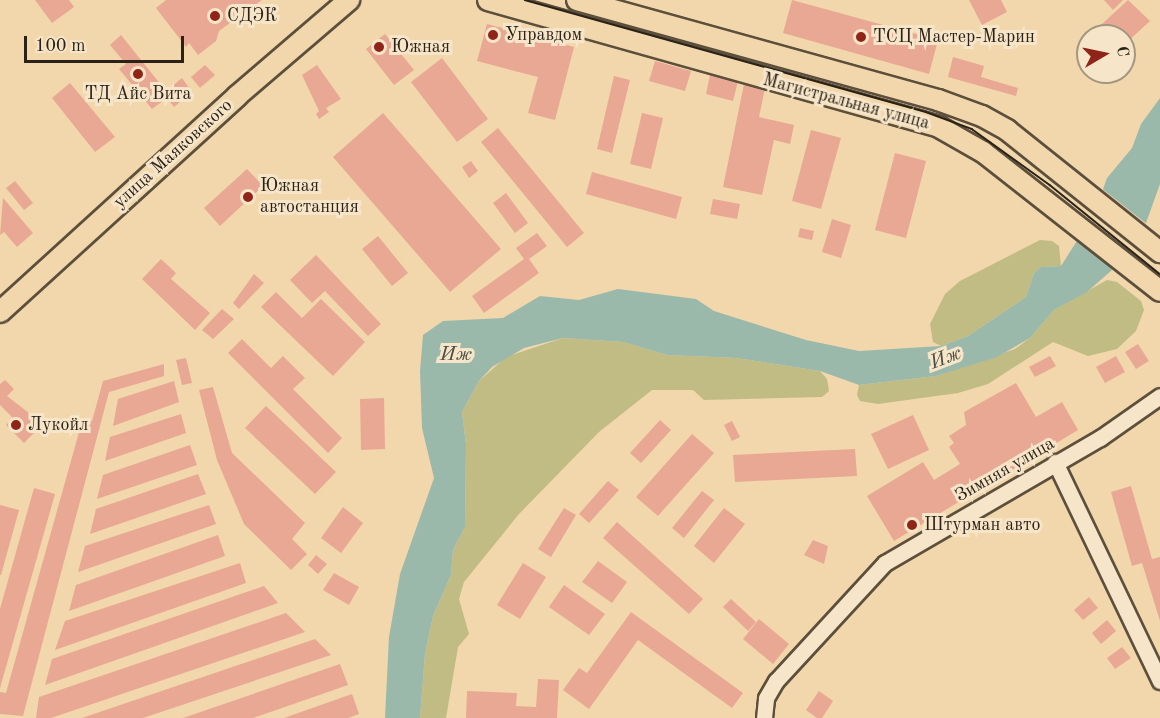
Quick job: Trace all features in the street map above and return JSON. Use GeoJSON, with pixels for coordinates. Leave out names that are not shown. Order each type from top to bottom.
{"type":"FeatureCollection","features":[{"type":"Feature","properties":{"kind":"main road","name":"Магистральная улица"},"geometry":{"type":"LineString","coordinates":[[488,0],[939,127],[983,152],[1156,288]]}},
{"type":"Feature","properties":{"kind":"main road","name":"Магистральная улица"},"geometry":{"type":"LineString","coordinates":[[576,0],[938,100],[1007,129],[1160,252]]}},
{"type":"Feature","properties":{"kind":"main road","name":"улица Маяковского"},"geometry":{"type":"LineString","coordinates":[[0,312],[237,96],[349,1]]}},
{"type":"Feature","properties":{"kind":"street","name":"Зимняя улица"},"geometry":{"type":"LineString","coordinates":[[764,718],[766,698],[776,681],[885,562],[1055,462],[1160,396]]}},
{"type":"Feature","properties":{"kind":"street"},"geometry":{"type":"LineString","coordinates":[[1055,462],[1160,681]]}},
{"type":"Feature","properties":{"kind":"shaded area"},"geometry":{"type":"Polygon","coordinates":[[[1040,240],[1052,241],[1059,246],[1061,266],[1041,267],[1034,273],[1026,297],[968,336],[941,346],[933,342],[930,324],[945,294],[960,281],[1040,240]]]}},
{"type":"Feature","properties":{"kind":"shaded area"},"geometry":{"type":"Polygon","coordinates":[[[1107,280],[1117,282],[1141,301],[1144,310],[1136,331],[1117,349],[1088,356],[1053,342],[988,384],[958,393],[878,404],[860,401],[857,395],[859,385],[936,376],[1015,349],[1030,338],[1054,310],[1107,280]]]}},
{"type":"Feature","properties":{"kind":"shaded area"},"geometry":{"type":"Polygon","coordinates":[[[563,338],[623,342],[667,355],[736,358],[820,371],[827,379],[829,391],[822,397],[704,400],[693,390],[652,390],[599,432],[519,514],[464,582],[459,599],[469,634],[458,647],[446,718],[420,718],[425,654],[433,616],[451,575],[453,550],[465,527],[466,444],[462,412],[479,381],[506,357],[563,338]]]}},
{"type":"Feature","properties":{"kind":"water","name":"Иж"},"geometry":{"type":"Polygon","coordinates":[[[1160,98],[1160,184],[1137,248],[1087,292],[1054,310],[1030,338],[997,357],[936,376],[859,385],[820,371],[736,358],[667,355],[623,342],[563,338],[524,348],[492,367],[479,381],[462,412],[466,444],[465,527],[453,550],[451,575],[433,616],[425,654],[420,718],[385,718],[389,637],[400,574],[434,478],[422,428],[420,371],[423,335],[443,321],[503,318],[540,296],[579,300],[618,289],[696,299],[714,311],[806,340],[859,351],[941,346],[968,336],[1026,297],[1034,273],[1041,267],[1061,266],[1094,214],[1107,178],[1132,148],[1141,124],[1160,98]]]}},
{"type":"Feature","properties":{"kind":"pier"},"geometry":{"type":"Polygon","coordinates":[[[1100,187],[1148,225],[1139,250],[1119,269],[1078,237],[1100,187]]]}},
{"type":"Feature","properties":{"kind":"building"},"geometry":{"type":"Polygon","coordinates":[[[35,0],[69,0],[74,7],[52,23],[35,0]]]}},
{"type":"Feature","properties":{"kind":"building"},"geometry":{"type":"Polygon","coordinates":[[[166,0],[262,0],[219,31],[216,41],[198,55],[189,43],[186,47],[156,8],[166,0]]]}},
{"type":"Feature","properties":{"kind":"building","name":"ТСЦ Мастер-Марин"},"geometry":{"type":"Polygon","coordinates":[[[792,0],[938,40],[929,74],[783,33],[792,0]]]}},
{"type":"Feature","properties":{"kind":"building"},"geometry":{"type":"Polygon","coordinates":[[[969,0],[1001,0],[1007,12],[982,25],[969,0]]]}},
{"type":"Feature","properties":{"kind":"building"},"geometry":{"type":"Polygon","coordinates":[[[1104,0],[1123,0],[1113,10],[1104,0]]]}},
{"type":"Feature","properties":{"kind":"building"},"geometry":{"type":"Polygon","coordinates":[[[1128,0],[1150,21],[1136,34],[1136,24],[1102,24],[1128,0]]]}},
{"type":"Feature","properties":{"kind":"building"},"geometry":{"type":"Polygon","coordinates":[[[487,24],[574,47],[555,120],[528,113],[538,77],[477,61],[487,24]]]}},
{"type":"Feature","properties":{"kind":"building"},"geometry":{"type":"Polygon","coordinates":[[[385,34],[414,70],[394,85],[366,49],[385,34]]]}},
{"type":"Feature","properties":{"kind":"building","name":"ТД Айс Вита"},"geometry":{"type":"Polygon","coordinates":[[[121,35],[166,91],[182,78],[192,92],[174,107],[167,98],[152,109],[119,69],[126,64],[110,45],[121,35]]]}},
{"type":"Feature","properties":{"kind":"building"},"geometry":{"type":"Polygon","coordinates":[[[953,57],[984,66],[981,77],[1018,88],[1016,96],[948,77],[953,57]]]}},
{"type":"Feature","properties":{"kind":"building"},"geometry":{"type":"Polygon","coordinates":[[[442,58],[488,119],[457,142],[411,82],[442,58]]]}},
{"type":"Feature","properties":{"kind":"building"},"geometry":{"type":"Polygon","coordinates":[[[655,61],[691,71],[685,91],[649,81],[655,61]]]}},
{"type":"Feature","properties":{"kind":"building"},"geometry":{"type":"Polygon","coordinates":[[[205,65],[215,75],[200,88],[191,77],[205,65]]]}},
{"type":"Feature","properties":{"kind":"building"},"geometry":{"type":"Polygon","coordinates":[[[317,65],[341,99],[326,108],[329,112],[319,119],[316,114],[319,111],[302,75],[317,65]]]}},
{"type":"Feature","properties":{"kind":"building"},"geometry":{"type":"Polygon","coordinates":[[[710,75],[738,81],[733,101],[706,94],[710,75]]]}},
{"type":"Feature","properties":{"kind":"building"},"geometry":{"type":"Polygon","coordinates":[[[614,76],[630,80],[612,153],[597,149],[614,76]]]}},
{"type":"Feature","properties":{"kind":"building"},"geometry":{"type":"Polygon","coordinates":[[[70,83],[115,137],[95,152],[52,98],[70,83]]]}},
{"type":"Feature","properties":{"kind":"building"},"geometry":{"type":"Polygon","coordinates":[[[744,84],[765,88],[759,117],[794,125],[790,144],[774,140],[762,195],[723,187],[744,84]]]}},
{"type":"Feature","properties":{"kind":"building"},"geometry":{"type":"Polygon","coordinates":[[[383,113],[501,249],[450,292],[333,157],[383,113]]]}},
{"type":"Feature","properties":{"kind":"building"},"geometry":{"type":"Polygon","coordinates":[[[642,113],[663,118],[651,169],[630,164],[642,113]]]}},
{"type":"Feature","properties":{"kind":"building"},"geometry":{"type":"Polygon","coordinates":[[[498,128],[584,233],[567,247],[481,142],[498,128]]]}},
{"type":"Feature","properties":{"kind":"building"},"geometry":{"type":"Polygon","coordinates":[[[811,130],[841,138],[821,209],[792,201],[811,130]]]}},
{"type":"Feature","properties":{"kind":"building"},"geometry":{"type":"Polygon","coordinates":[[[895,153],[926,161],[906,238],[875,230],[895,153]]]}},
{"type":"Feature","properties":{"kind":"building"},"geometry":{"type":"Polygon","coordinates":[[[471,161],[478,171],[469,178],[462,167],[471,161]]]}},
{"type":"Feature","properties":{"kind":"building"},"geometry":{"type":"Polygon","coordinates":[[[247,169],[263,186],[220,226],[204,208],[247,169]]]}},
{"type":"Feature","properties":{"kind":"building"},"geometry":{"type":"Polygon","coordinates":[[[592,172],[682,197],[676,219],[586,194],[592,172]]]}},
{"type":"Feature","properties":{"kind":"building"},"geometry":{"type":"Polygon","coordinates":[[[15,181],[33,203],[24,210],[6,188],[15,181]]]}},
{"type":"Feature","properties":{"kind":"building"},"geometry":{"type":"Polygon","coordinates":[[[506,193],[528,223],[515,233],[493,203],[506,193]]]}},
{"type":"Feature","properties":{"kind":"building"},"geometry":{"type":"Polygon","coordinates":[[[3,198],[33,233],[17,247],[4,232],[0,235],[3,198]]]}},
{"type":"Feature","properties":{"kind":"building"},"geometry":{"type":"Polygon","coordinates":[[[713,199],[740,204],[737,219],[710,214],[713,199]]]}},
{"type":"Feature","properties":{"kind":"building"},"geometry":{"type":"Polygon","coordinates":[[[832,219],[851,225],[841,258],[822,252],[832,219]]]}},
{"type":"Feature","properties":{"kind":"building"},"geometry":{"type":"Polygon","coordinates":[[[800,228],[814,231],[812,240],[798,237],[800,228]]]}},
{"type":"Feature","properties":{"kind":"building"},"geometry":{"type":"Polygon","coordinates":[[[537,233],[547,246],[529,259],[539,273],[484,313],[472,296],[524,259],[516,248],[537,233]]]}},
{"type":"Feature","properties":{"kind":"building"},"geometry":{"type":"Polygon","coordinates":[[[378,236],[408,273],[392,286],[362,249],[378,236]]]}},
{"type":"Feature","properties":{"kind":"building"},"geometry":{"type":"Polygon","coordinates":[[[316,255],[381,324],[368,336],[325,291],[312,303],[290,280],[316,255]]]}},
{"type":"Feature","properties":{"kind":"building"},"geometry":{"type":"Polygon","coordinates":[[[161,259],[176,273],[171,279],[210,313],[195,330],[142,279],[161,259]]]}},
{"type":"Feature","properties":{"kind":"building"},"geometry":{"type":"Polygon","coordinates":[[[254,274],[264,283],[239,309],[233,303],[254,274]]]}},
{"type":"Feature","properties":{"kind":"building"},"geometry":{"type":"Polygon","coordinates":[[[276,292],[302,318],[321,299],[365,342],[333,376],[261,307],[276,292]]]}},
{"type":"Feature","properties":{"kind":"building"},"geometry":{"type":"Polygon","coordinates":[[[222,309],[234,319],[213,339],[202,330],[222,309]]]}},
{"type":"Feature","properties":{"kind":"building"},"geometry":{"type":"Polygon","coordinates":[[[242,339],[271,368],[283,356],[305,378],[293,389],[342,438],[328,453],[228,353],[242,339]]]}},
{"type":"Feature","properties":{"kind":"building"},"geometry":{"type":"Polygon","coordinates":[[[1138,344],[1149,361],[1136,369],[1125,352],[1138,344]]]}},
{"type":"Feature","properties":{"kind":"building"},"geometry":{"type":"Polygon","coordinates":[[[1050,356],[1056,366],[1035,377],[1029,367],[1050,356]]]}},
{"type":"Feature","properties":{"kind":"building"},"geometry":{"type":"Polygon","coordinates":[[[1116,356],[1125,372],[1105,383],[1096,367],[1116,356]]]}},
{"type":"Feature","properties":{"kind":"building"},"geometry":{"type":"Polygon","coordinates":[[[186,358],[192,383],[182,385],[176,360],[186,358]]]}},
{"type":"Feature","properties":{"kind":"building"},"geometry":{"type":"Polygon","coordinates":[[[164,364],[164,376],[109,392],[23,716],[0,714],[0,692],[6,693],[83,418],[92,421],[103,381],[164,364]]]}},
{"type":"Feature","properties":{"kind":"building"},"geometry":{"type":"Polygon","coordinates":[[[5,380],[14,389],[7,396],[43,424],[24,443],[6,425],[13,418],[0,405],[0,384],[5,380]]]}},
{"type":"Feature","properties":{"kind":"building"},"geometry":{"type":"Polygon","coordinates":[[[174,381],[179,402],[113,426],[118,399],[174,381]]]}},
{"type":"Feature","properties":{"kind":"building"},"geometry":{"type":"Polygon","coordinates":[[[1016,383],[1036,417],[1062,402],[1078,430],[894,541],[867,496],[923,462],[934,480],[960,464],[949,447],[954,443],[949,436],[966,425],[964,412],[1016,383]]]}},
{"type":"Feature","properties":{"kind":"building"},"geometry":{"type":"Polygon","coordinates":[[[213,387],[232,453],[305,523],[292,539],[307,554],[291,570],[244,524],[217,460],[199,390],[213,387]]]}},
{"type":"Feature","properties":{"kind":"building"},"geometry":{"type":"Polygon","coordinates":[[[384,398],[385,449],[361,450],[360,399],[384,398]]]}},
{"type":"Feature","properties":{"kind":"building"},"geometry":{"type":"Polygon","coordinates":[[[266,406],[336,472],[315,494],[245,428],[266,406]]]}},
{"type":"Feature","properties":{"kind":"building"},"geometry":{"type":"Polygon","coordinates":[[[181,414],[186,433],[105,461],[110,437],[181,414]]]}},
{"type":"Feature","properties":{"kind":"building"},"geometry":{"type":"Polygon","coordinates":[[[913,415],[929,450],[888,469],[871,434],[913,415]]]}},
{"type":"Feature","properties":{"kind":"building"},"geometry":{"type":"Polygon","coordinates":[[[660,420],[671,430],[641,463],[630,453],[660,420]]]}},
{"type":"Feature","properties":{"kind":"building"},"geometry":{"type":"Polygon","coordinates":[[[732,421],[740,437],[732,441],[724,425],[732,421]]]}},
{"type":"Feature","properties":{"kind":"building"},"geometry":{"type":"Polygon","coordinates":[[[692,434],[714,453],[658,516],[636,497],[692,434]]]}},
{"type":"Feature","properties":{"kind":"building"},"geometry":{"type":"Polygon","coordinates":[[[190,445],[197,465],[97,499],[103,475],[190,445]]]}},
{"type":"Feature","properties":{"kind":"building"},"geometry":{"type":"Polygon","coordinates":[[[855,449],[857,476],[735,482],[733,455],[855,449]]]}},
{"type":"Feature","properties":{"kind":"building"},"geometry":{"type":"Polygon","coordinates":[[[198,474],[206,494],[90,534],[96,509],[198,474]]]}},
{"type":"Feature","properties":{"kind":"building"},"geometry":{"type":"Polygon","coordinates":[[[608,481],[619,490],[589,523],[579,514],[608,481]]]}},
{"type":"Feature","properties":{"kind":"building"},"geometry":{"type":"Polygon","coordinates":[[[1131,486],[1152,559],[1160,557],[1160,621],[1142,563],[1132,566],[1111,492],[1131,486]]]}},
{"type":"Feature","properties":{"kind":"building"},"geometry":{"type":"Polygon","coordinates":[[[34,488],[55,494],[0,688],[0,609],[34,488]]]}},
{"type":"Feature","properties":{"kind":"building"},"geometry":{"type":"Polygon","coordinates":[[[702,491],[714,500],[684,538],[672,528],[702,491]]]}},
{"type":"Feature","properties":{"kind":"building"},"geometry":{"type":"Polygon","coordinates":[[[0,505],[19,510],[1,575],[0,575],[0,505]]]}},
{"type":"Feature","properties":{"kind":"building"},"geometry":{"type":"Polygon","coordinates":[[[209,505],[216,524],[78,572],[85,546],[209,505]]]}},
{"type":"Feature","properties":{"kind":"building"},"geometry":{"type":"Polygon","coordinates":[[[343,507],[363,523],[341,553],[321,538],[343,507]]]}},
{"type":"Feature","properties":{"kind":"building"},"geometry":{"type":"Polygon","coordinates":[[[564,508],[576,515],[551,557],[538,549],[564,508]]]}},
{"type":"Feature","properties":{"kind":"building"},"geometry":{"type":"Polygon","coordinates":[[[724,508],[745,524],[714,563],[694,546],[724,508]]]}},
{"type":"Feature","properties":{"kind":"building"},"geometry":{"type":"Polygon","coordinates":[[[617,522],[703,599],[689,614],[603,538],[617,522]]]}},
{"type":"Feature","properties":{"kind":"building"},"geometry":{"type":"Polygon","coordinates":[[[218,535],[225,556],[69,611],[76,585],[218,535]]]}},
{"type":"Feature","properties":{"kind":"building"},"geometry":{"type":"Polygon","coordinates":[[[813,540],[828,546],[824,564],[804,555],[813,540]]]}},
{"type":"Feature","properties":{"kind":"building"},"geometry":{"type":"Polygon","coordinates":[[[316,555],[327,564],[318,574],[308,565],[316,555]]]}},
{"type":"Feature","properties":{"kind":"building"},"geometry":{"type":"Polygon","coordinates":[[[598,561],[627,582],[612,603],[582,582],[598,561]]]}},
{"type":"Feature","properties":{"kind":"building"},"geometry":{"type":"Polygon","coordinates":[[[240,563],[246,583],[55,650],[65,621],[240,563]]]}},
{"type":"Feature","properties":{"kind":"building"},"geometry":{"type":"Polygon","coordinates":[[[523,563],[546,577],[520,619],[497,605],[523,563]]]}},
{"type":"Feature","properties":{"kind":"building"},"geometry":{"type":"Polygon","coordinates":[[[334,573],[359,587],[349,605],[323,590],[334,573]]]}},
{"type":"Feature","properties":{"kind":"building"},"geometry":{"type":"Polygon","coordinates":[[[564,585],[605,614],[589,635],[549,607],[564,585]]]}},
{"type":"Feature","properties":{"kind":"building"},"geometry":{"type":"Polygon","coordinates":[[[264,586],[278,603],[45,685],[52,659],[264,586]]]}},
{"type":"Feature","properties":{"kind":"building"},"geometry":{"type":"Polygon","coordinates":[[[1089,597],[1098,608],[1083,620],[1074,610],[1089,597]]]}},
{"type":"Feature","properties":{"kind":"building"},"geometry":{"type":"Polygon","coordinates":[[[731,599],[756,622],[748,631],[723,607],[731,599]]]}},
{"type":"Feature","properties":{"kind":"building"},"geometry":{"type":"Polygon","coordinates":[[[631,612],[743,693],[732,708],[638,640],[589,709],[563,690],[579,668],[587,673],[631,612]]]}},
{"type":"Feature","properties":{"kind":"building"},"geometry":{"type":"Polygon","coordinates":[[[286,613],[305,632],[51,718],[36,718],[39,697],[286,613]]]}},
{"type":"Feature","properties":{"kind":"building"},"geometry":{"type":"Polygon","coordinates":[[[759,619],[789,644],[773,664],[743,639],[759,619]]]}},
{"type":"Feature","properties":{"kind":"building"},"geometry":{"type":"Polygon","coordinates":[[[1107,620],[1116,631],[1101,644],[1092,633],[1107,620]]]}},
{"type":"Feature","properties":{"kind":"building"},"geometry":{"type":"Polygon","coordinates":[[[315,639],[331,655],[143,718],[82,718],[315,639]]]}},
{"type":"Feature","properties":{"kind":"building"},"geometry":{"type":"Polygon","coordinates":[[[1122,647],[1131,658],[1115,669],[1107,658],[1122,647]]]}},
{"type":"Feature","properties":{"kind":"building"},"geometry":{"type":"Polygon","coordinates":[[[340,664],[348,685],[253,718],[183,718],[340,664]]]}},
{"type":"Feature","properties":{"kind":"building"},"geometry":{"type":"Polygon","coordinates":[[[538,679],[559,680],[557,718],[466,718],[467,691],[517,693],[516,706],[536,707],[538,679]]]}},
{"type":"Feature","properties":{"kind":"building"},"geometry":{"type":"Polygon","coordinates":[[[819,691],[833,701],[822,718],[817,718],[806,710],[819,691]]]}},
{"type":"Feature","properties":{"kind":"building"},"geometry":{"type":"Polygon","coordinates":[[[352,694],[359,714],[348,718],[284,718],[352,694]]]}},
{"type":"Feature","properties":{"kind":"tram line"},"geometry":{"type":"LineString","coordinates":[[525,0],[926,112],[972,129],[1050,185],[1160,274]]}},
{"type":"Feature","properties":{"kind":"place","name":"СДЭК"},"geometry":{"type":"Point","coordinates":[215,16]}},
{"type":"Feature","properties":{"kind":"place","name":"Управдом"},"geometry":{"type":"Point","coordinates":[493,35]}},
{"type":"Feature","properties":{"kind":"place","name":"ТСЦ Мастер-Марин"},"geometry":{"type":"Point","coordinates":[861,37]}},
{"type":"Feature","properties":{"kind":"place","name":"Южная"},"geometry":{"type":"Point","coordinates":[379,47]}},
{"type":"Feature","properties":{"kind":"place","name":"ТД Айс Вита"},"geometry":{"type":"Point","coordinates":[138,74]}},
{"type":"Feature","properties":{"kind":"place","name":"Южная автостанция"},"geometry":{"type":"Point","coordinates":[248,197]}},
{"type":"Feature","properties":{"kind":"place","name":"Лукойл"},"geometry":{"type":"Point","coordinates":[16,425]}},
{"type":"Feature","properties":{"kind":"place","name":"Штурман авто"},"geometry":{"type":"Point","coordinates":[912,525]}}]}
